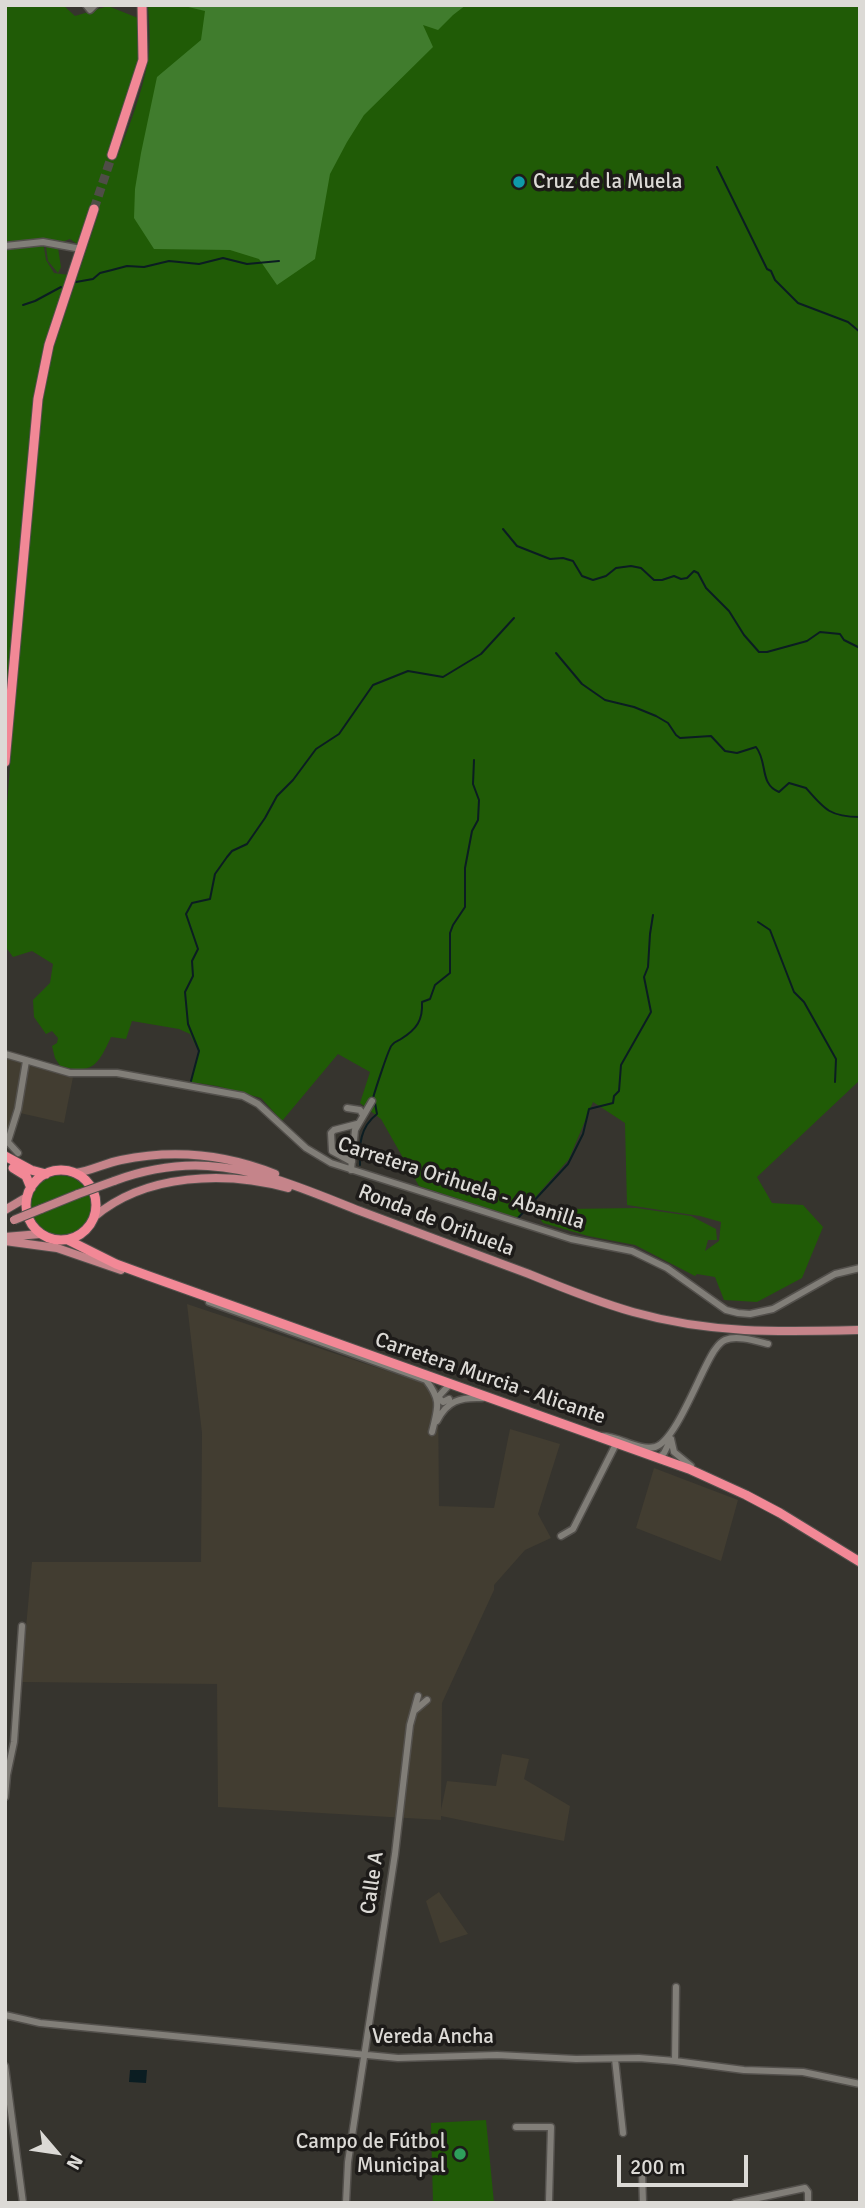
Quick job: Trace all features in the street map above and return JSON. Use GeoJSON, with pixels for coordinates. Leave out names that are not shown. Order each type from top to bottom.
{"type":"FeatureCollection","features":[{"type":"Feature","properties":{"kind":"highway"},"geometry":{"type":"LineString","coordinates":[[113,155],[143,60],[142,5]]}},
{"type":"Feature","properties":{"kind":"highway"},"geometry":{"type":"LineString","coordinates":[[5,762],[38,399],[49,345],[94,209]]}},
{"type":"Feature","properties":{"kind":"highway"},"geometry":{"type":"LineString","coordinates":[[5,1156],[31,1170],[46,1174],[57,1171],[75,1173],[82,1178],[93,1191],[96,1208],[89,1226],[80,1235],[68,1240],[54,1240],[40,1234],[27,1213],[29,1193],[26,1176],[5,1163]]}},
{"type":"Feature","properties":{"kind":"highway"},"geometry":{"type":"LineString","coordinates":[[29,1193],[46,1174]]}},
{"type":"Feature","properties":{"kind":"highway"},"geometry":{"type":"LineString","coordinates":[[89,1226],[90,1244],[97,1254]]}},
{"type":"Feature","properties":{"kind":"highway","name":"Carretera Murcia - Alicante"},"geometry":{"type":"LineString","coordinates":[[68,1240],[143,1276],[659,1458],[732,1489],[789,1518],[860,1562]]}},
{"type":"Feature","properties":{"kind":"main road"},"geometry":{"type":"LineString","coordinates":[[75,1173],[117,1160],[143,1156],[210,1156],[266,1171],[345,1201],[354,1208]]}},
{"type":"Feature","properties":{"kind":"main road","name":"Ronda de Orihuela"},"geometry":{"type":"LineString","coordinates":[[9,1221],[145,1171],[206,1165],[233,1168],[280,1180],[632,1312],[713,1328],[769,1333],[860,1331]]}},
{"type":"Feature","properties":{"kind":"main road"},"geometry":{"type":"LineString","coordinates":[[94,1217],[119,1201],[156,1186],[193,1179],[251,1179],[286,1188],[397,1228],[410,1230]]}},
{"type":"Feature","properties":{"kind":"main road"},"geometry":{"type":"LineString","coordinates":[[5,1210],[29,1193]]}},
{"type":"Feature","properties":{"kind":"main road"},"geometry":{"type":"LineString","coordinates":[[5,1239],[40,1234]]}},
{"type":"Feature","properties":{"kind":"main road"},"geometry":{"type":"LineString","coordinates":[[5,1239],[57,1248],[143,1276]]}},
{"type":"Feature","properties":{"kind":"street"},"geometry":{"type":"LineString","coordinates":[[86,5],[90,10],[95,5]]}},
{"type":"Feature","properties":{"kind":"street"},"geometry":{"type":"LineString","coordinates":[[8,244],[52,243],[81,249]]}},
{"type":"Feature","properties":{"kind":"street","name":"Carretera Orihuela - Abanilla"},"geometry":{"type":"LineString","coordinates":[[6,1054],[70,1073],[117,1073],[243,1096],[258,1104],[306,1148],[331,1163],[571,1239],[632,1251],[667,1268],[726,1310],[750,1314],[773,1309],[835,1274],[860,1268]]}},
{"type":"Feature","properties":{"kind":"street"},"geometry":{"type":"LineString","coordinates":[[18,1153],[7,1140],[18,1109],[26,1061]]}},
{"type":"Feature","properties":{"kind":"street"},"geometry":{"type":"LineString","coordinates":[[351,1170],[354,1135],[372,1101]]}},
{"type":"Feature","properties":{"kind":"street"},"geometry":{"type":"LineString","coordinates":[[347,1108],[360,1110],[363,1115]]}},
{"type":"Feature","properties":{"kind":"street"},"geometry":{"type":"LineString","coordinates":[[352,1162],[332,1151],[331,1133],[334,1129],[358,1124]]}},
{"type":"Feature","properties":{"kind":"street"},"geometry":{"type":"LineString","coordinates":[[166,1284],[426,1380],[443,1402],[449,1399]]}},
{"type":"Feature","properties":{"kind":"street"},"geometry":{"type":"LineString","coordinates":[[600,1436],[610,1436],[647,1448],[666,1441],[709,1359],[721,1342],[739,1338],[768,1343]]}},
{"type":"Feature","properties":{"kind":"street"},"geometry":{"type":"LineString","coordinates":[[451,1383],[449,1399],[432,1432],[438,1397],[451,1383]]}},
{"type":"Feature","properties":{"kind":"street"},"geometry":{"type":"LineString","coordinates":[[445,1407],[455,1400],[467,1397],[509,1404]]}},
{"type":"Feature","properties":{"kind":"street"},"geometry":{"type":"LineString","coordinates":[[659,1458],[664,1453],[675,1427]]}},
{"type":"Feature","properties":{"kind":"street"},"geometry":{"type":"LineString","coordinates":[[671,1439],[674,1452],[687,1464],[732,1489]]}},
{"type":"Feature","properties":{"kind":"street"},"geometry":{"type":"LineString","coordinates":[[561,1536],[573,1529],[617,1442]]}},
{"type":"Feature","properties":{"kind":"street"},"geometry":{"type":"LineString","coordinates":[[5,1797],[7,1763],[14,1742],[22,1626]]}},
{"type":"Feature","properties":{"kind":"street","name":"Calle A"},"geometry":{"type":"LineString","coordinates":[[346,2203],[348,2166],[395,1854],[411,1716],[418,1696]]}},
{"type":"Feature","properties":{"kind":"street"},"geometry":{"type":"LineString","coordinates":[[411,1716],[419,1705],[427,1700]]}},
{"type":"Feature","properties":{"kind":"street"},"geometry":{"type":"LineString","coordinates":[[675,2061],[676,1987]]}},
{"type":"Feature","properties":{"kind":"street","name":"Vereda Ancha"},"geometry":{"type":"LineString","coordinates":[[5,2015],[40,2022],[365,2055],[497,2055],[675,2061],[744,2070],[803,2072],[860,2084]]}},
{"type":"Feature","properties":{"kind":"street"},"geometry":{"type":"LineString","coordinates":[[615,2059],[623,2133]]}},
{"type":"Feature","properties":{"kind":"street"},"geometry":{"type":"LineString","coordinates":[[5,2066],[23,2203]]}},
{"type":"Feature","properties":{"kind":"street"},"geometry":{"type":"LineString","coordinates":[[516,2127],[551,2127],[549,2202]]}},
{"type":"Feature","properties":{"kind":"street"},"geometry":{"type":"LineString","coordinates":[[642,2171],[643,2203]]}},
{"type":"Feature","properties":{"kind":"street"},"geometry":{"type":"LineString","coordinates":[[735,2203],[805,2188],[808,2192],[808,2203]]}},
{"type":"Feature","properties":{"kind":"shaded area"},"geometry":{"type":"Polygon","coordinates":[[[5,1058],[73,1077],[64,1123],[20,1113],[8,1139],[5,1137],[5,1058]]]}},
{"type":"Feature","properties":{"kind":"shaded area"},"geometry":{"type":"Polygon","coordinates":[[[187,1304],[438,1388],[439,1506],[494,1508],[510,1429],[560,1444],[538,1514],[551,1538],[525,1550],[494,1585],[442,1703],[441,1810],[447,1781],[496,1786],[502,1754],[529,1759],[524,1779],[570,1806],[564,1841],[441,1816],[441,1820],[218,1807],[217,1684],[21,1682],[32,1562],[201,1562],[202,1433],[187,1304]]]}},
{"type":"Feature","properties":{"kind":"shaded area"},"geometry":{"type":"Polygon","coordinates":[[[654,1468],[738,1500],[721,1561],[636,1528],[654,1468]]]}},
{"type":"Feature","properties":{"kind":"shaded area"},"geometry":{"type":"Polygon","coordinates":[[[439,1892],[468,1934],[440,1943],[426,1901],[439,1892]]]}},
{"type":"Feature","properties":{"kind":"shaded area"},"geometry":{"type":"Polygon","coordinates":[[[130,2070],[147,2070],[146,2083],[129,2082],[130,2070]]]}},
{"type":"Feature","properties":{"kind":"green space"},"geometry":{"type":"Polygon","coordinates":[[[5,5],[63,5],[75,16],[108,6],[138,18],[138,60],[108,153],[117,157],[139,98],[148,61],[148,5],[860,5],[860,1080],[757,1177],[772,1203],[803,1205],[823,1227],[802,1278],[757,1302],[724,1300],[715,1277],[695,1276],[635,1245],[588,1236],[543,1223],[538,1216],[566,1209],[636,1208],[691,1216],[716,1229],[717,1240],[708,1240],[705,1251],[719,1241],[721,1222],[700,1216],[627,1205],[625,1123],[593,1102],[569,1159],[517,1218],[419,1186],[381,1119],[360,1103],[370,1072],[338,1054],[282,1121],[261,1098],[191,1082],[199,1052],[190,1034],[179,1029],[132,1021],[126,1039],[111,1037],[102,1055],[93,1065],[80,1069],[60,1066],[52,1046],[57,1043],[58,1038],[52,1031],[46,1034],[34,1017],[33,1000],[50,983],[53,964],[32,951],[13,957],[5,946],[5,832],[20,634],[43,400],[54,347],[99,212],[89,208],[77,244],[70,239],[62,242],[43,241],[46,260],[54,273],[69,275],[46,344],[37,385],[5,725],[5,5]]]}},
{"type":"Feature","properties":{"kind":"green space"},"geometry":{"type":"Polygon","coordinates":[[[180,5],[466,5],[438,30],[423,25],[433,47],[364,115],[330,174],[315,259],[277,285],[259,259],[230,250],[154,249],[134,218],[135,189],[157,77],[201,40],[205,11],[180,5]]]}},
{"type":"Feature","properties":{"kind":"green space"},"geometry":{"type":"Polygon","coordinates":[[[46,247],[58,248],[61,267],[58,273],[48,261],[46,247]]]}},
{"type":"Feature","properties":{"kind":"green space"},"geometry":{"type":"Polygon","coordinates":[[[58,1175],[73,1177],[86,1188],[30,1210],[37,1187],[46,1179],[58,1175]]]}},
{"type":"Feature","properties":{"kind":"green space"},"geometry":{"type":"Polygon","coordinates":[[[90,1194],[91,1208],[88,1219],[72,1234],[51,1234],[40,1228],[32,1217],[90,1194]]]}},
{"type":"Feature","properties":{"kind":"green space","name":"Campo de Fútbol Municipal"},"geometry":{"type":"Polygon","coordinates":[[[486,2120],[494,2203],[433,2203],[431,2123],[486,2120]]]}},
{"type":"Feature","properties":{"kind":"waterway"},"geometry":{"type":"LineString","coordinates":[[717,167],[775,280],[798,303],[848,322],[860,332]]}},
{"type":"Feature","properties":{"kind":"waterway"},"geometry":{"type":"LineString","coordinates":[[76,282],[93,279],[100,273],[127,266],[144,267],[169,261],[199,264],[223,258],[247,264],[279,261]]}},
{"type":"Feature","properties":{"kind":"waterway"},"geometry":{"type":"LineString","coordinates":[[23,305],[61,287]]}},
{"type":"Feature","properties":{"kind":"waterway"},"geometry":{"type":"LineString","coordinates":[[503,529],[517,546],[550,559],[563,558],[573,561],[582,576],[593,580],[606,576],[616,568],[631,566],[641,568],[654,580],[674,576],[687,578],[694,571],[698,573],[706,588],[729,611],[759,652],[807,641],[820,632],[840,634],[844,640],[860,648]]}},
{"type":"Feature","properties":{"kind":"waterway"},"geometry":{"type":"LineString","coordinates":[[191,1081],[199,1051],[188,1024],[185,992],[193,976],[192,961],[198,949],[186,914],[192,903],[210,899],[215,874],[227,857],[232,851],[247,844],[277,796],[316,749],[339,734],[373,685],[408,671],[443,677],[481,654],[514,618]]}},
{"type":"Feature","properties":{"kind":"waterway"},"geometry":{"type":"LineString","coordinates":[[556,653],[582,684],[605,700],[656,716],[668,723],[680,738],[711,736],[725,751],[737,753],[756,747],[766,778],[773,788],[779,792],[789,783],[806,788],[828,810],[841,815],[860,817]]}},
{"type":"Feature","properties":{"kind":"waterway"},"geometry":{"type":"LineString","coordinates":[[373,1098],[390,1048],[415,1028],[420,1019],[422,1002],[430,999],[435,985],[450,973],[450,933],[465,907],[465,868],[472,831],[478,820],[479,800],[473,784],[474,760]]}},
{"type":"Feature","properties":{"kind":"waterway"},"geometry":{"type":"LineString","coordinates":[[518,1218],[568,1164],[583,1134],[589,1109],[613,1103],[614,1096],[619,1091],[621,1065],[651,1012],[644,977],[648,967],[653,915]]}},
{"type":"Feature","properties":{"kind":"waterway"},"geometry":{"type":"LineString","coordinates":[[758,922],[770,930],[794,992],[804,1002],[836,1059],[835,1082]]}},
{"type":"Feature","properties":{"kind":"waterway"},"geometry":{"type":"LineString","coordinates":[[360,1165],[362,1137],[367,1125],[377,1114],[375,1103]]}},
{"type":"Feature","properties":{"kind":"tunnel"},"geometry":{"type":"LineString","coordinates":[[94,209],[112,155]]}},
{"type":"Feature","properties":{"kind":"place","name":"Cruz de la Muela"},"geometry":{"type":"Point","coordinates":[519,182]}},
{"type":"Feature","properties":{"kind":"place","name":"Campo de Fútbol Municipal"},"geometry":{"type":"Point","coordinates":[460,2154]}}]}
